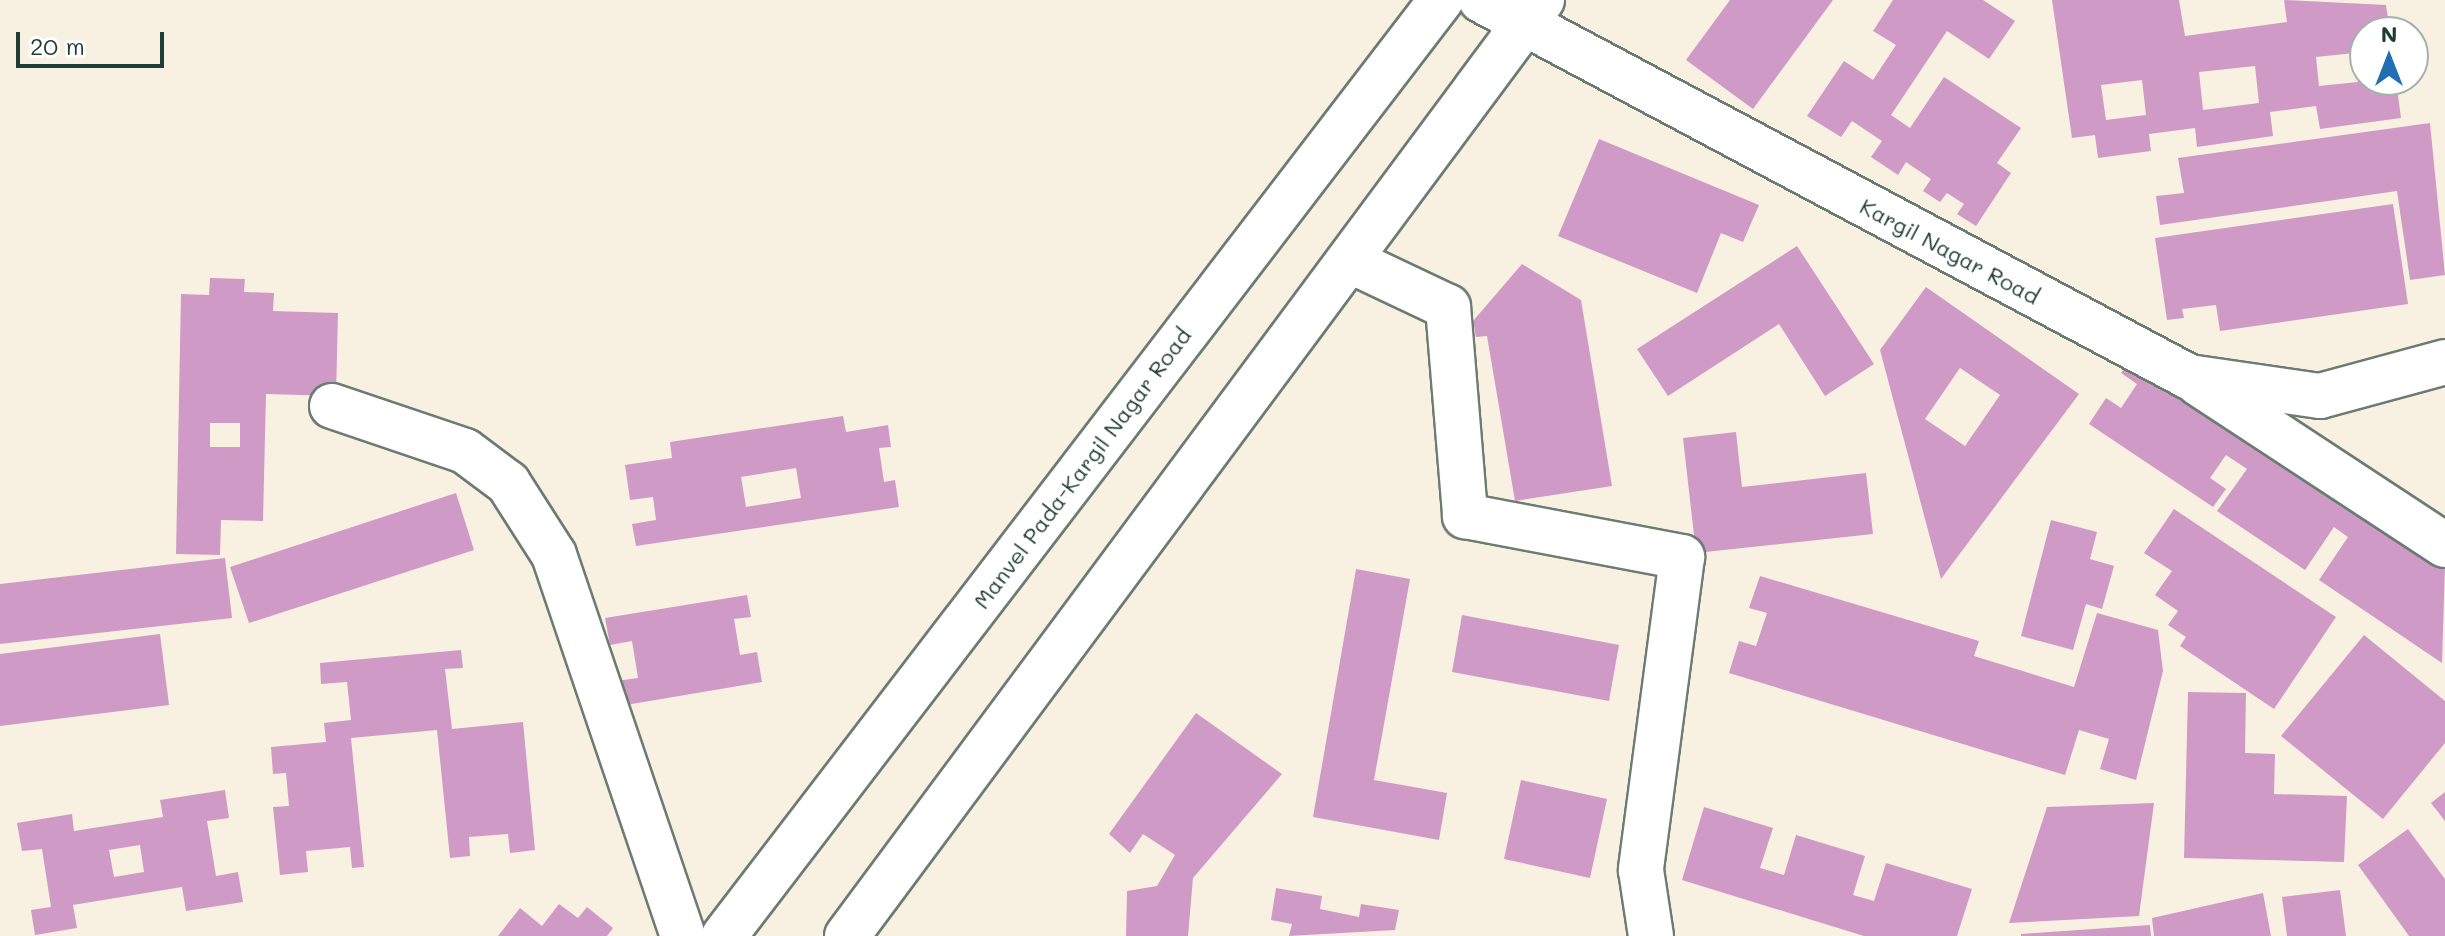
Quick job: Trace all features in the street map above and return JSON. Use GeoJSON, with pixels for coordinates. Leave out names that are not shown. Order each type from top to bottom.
{"type":"FeatureCollection","features":[{"type":"Feature","properties":{"kind":"street","name":"Manvel Pada-Kargil Nagar Road"},"geometry":{"type":"LineString","coordinates":[[724,936],[1441,0]]}},
{"type":"Feature","properties":{"kind":"street","name":"Kargil Nagar Road"},"geometry":{"type":"LineString","coordinates":[[1481,0],[1532,13],[2189,377],[2320,396],[2445,362]]}},
{"type":"Feature","properties":{"kind":"street"},"geometry":{"type":"LineString","coordinates":[[847,936],[1353,262],[1532,13]]}},
{"type":"Feature","properties":{"kind":"street"},"geometry":{"type":"LineString","coordinates":[[1353,262],[1448,307],[1465,516],[1682,557],[1641,870],[1651,936]]}},
{"type":"Feature","properties":{"kind":"street"},"geometry":{"type":"LineString","coordinates":[[2189,377],[2445,545]]}},
{"type":"Feature","properties":{"kind":"street"},"geometry":{"type":"LineString","coordinates":[[332,406],[465,451],[508,483],[554,555],[683,936]]}},
{"type":"Feature","properties":{"kind":"building"},"geometry":{"type":"Polygon","coordinates":[[[1730,0],[1833,0],[1753,109],[1686,60],[1730,0]]]}},
{"type":"Feature","properties":{"kind":"building"},"geometry":{"type":"Polygon","coordinates":[[[1893,0],[1983,0],[2015,21],[1989,59],[1947,31],[1891,115],[1910,128],[1944,77],[2021,128],[1997,163],[2011,173],[1976,226],[1957,214],[1964,204],[1947,193],[1940,202],[1923,191],[1931,179],[1906,162],[1898,175],[1871,157],[1882,141],[1852,121],[1841,137],[1807,116],[1844,61],[1873,80],[1896,45],[1873,31],[1893,0]]]}},
{"type":"Feature","properties":{"kind":"building"},"geometry":{"type":"Polygon","coordinates":[[[2052,0],[2179,0],[2185,36],[2287,22],[2284,0],[2386,5],[2388,16],[2349,16],[2349,54],[2316,57],[2319,86],[2349,83],[2349,96],[2398,96],[2401,118],[2320,129],[2316,106],[2270,112],[2273,136],[2197,147],[2195,128],[2149,134],[2151,151],[2098,158],[2095,135],[2072,138],[2052,0]],[[2255,66],[2199,72],[2203,110],[2259,103],[2255,66]],[[2142,80],[2101,85],[2106,120],[2146,115],[2142,80]]]}},
{"type":"Feature","properties":{"kind":"building"},"geometry":{"type":"Polygon","coordinates":[[[2430,123],[2445,275],[2410,280],[2397,191],[2160,225],[2156,196],[2184,193],[2178,158],[2430,123]]]}},
{"type":"Feature","properties":{"kind":"building"},"geometry":{"type":"Polygon","coordinates":[[[1599,139],[1759,205],[1743,242],[1721,233],[1697,293],[1558,236],[1599,139]]]}},
{"type":"Feature","properties":{"kind":"building"},"geometry":{"type":"Polygon","coordinates":[[[2393,204],[2408,304],[2220,331],[2216,305],[2182,309],[2184,318],[2167,320],[2155,238],[2393,204]]]}},
{"type":"Feature","properties":{"kind":"building"},"geometry":{"type":"Polygon","coordinates":[[[1797,246],[1874,364],[1825,396],[1779,324],[1668,396],[1637,349],[1797,246]]]}},
{"type":"Feature","properties":{"kind":"building"},"geometry":{"type":"Polygon","coordinates":[[[1522,264],[1581,300],[1612,486],[1515,501],[1487,336],[1476,337],[1473,321],[1522,264]]]}},
{"type":"Feature","properties":{"kind":"building"},"geometry":{"type":"Polygon","coordinates":[[[210,278],[245,279],[244,292],[274,293],[273,311],[338,313],[336,396],[266,394],[263,521],[221,520],[220,555],[176,554],[181,294],[209,295],[210,278]],[[210,423],[210,447],[240,447],[240,423],[210,423]]]}},
{"type":"Feature","properties":{"kind":"building"},"geometry":{"type":"Polygon","coordinates":[[[1926,287],[2079,394],[1941,579],[1880,350],[1926,287]],[[1960,368],[1925,419],[1965,446],[2000,395],[1960,368]]]}},
{"type":"Feature","properties":{"kind":"building"},"geometry":{"type":"Polygon","coordinates":[[[2134,355],[2445,566],[2442,663],[2319,580],[2348,537],[2334,527],[2305,570],[2217,511],[2247,469],[2226,455],[2210,478],[2226,489],[2213,507],[2089,424],[2106,398],[2121,408],[2137,384],[2121,373],[2134,355]]]}},
{"type":"Feature","properties":{"kind":"building"},"geometry":{"type":"Polygon","coordinates":[[[843,416],[846,432],[888,425],[891,447],[879,448],[884,482],[895,480],[899,507],[636,546],[632,524],[656,520],[653,497],[630,500],[625,465],[672,458],[670,442],[843,416]],[[796,468],[741,477],[746,507],[801,498],[796,468]]]}},
{"type":"Feature","properties":{"kind":"building"},"geometry":{"type":"Polygon","coordinates":[[[1736,432],[1742,487],[1866,473],[1873,534],[1696,553],[1683,438],[1736,432]]]}},
{"type":"Feature","properties":{"kind":"building"},"geometry":{"type":"Polygon","coordinates":[[[456,493],[474,550],[249,623],[230,567],[456,493]]]}},
{"type":"Feature","properties":{"kind":"building"},"geometry":{"type":"Polygon","coordinates":[[[2174,509],[2336,617],[2274,709],[2180,646],[2186,637],[2168,625],[2178,611],[2155,595],[2172,571],[2144,553],[2174,509]]]}},
{"type":"Feature","properties":{"kind":"building"},"geometry":{"type":"Polygon","coordinates":[[[2051,520],[2097,532],[2090,559],[2114,566],[2102,609],[2086,604],[2073,650],[2021,636],[2051,520]]]}},
{"type":"Feature","properties":{"kind":"building"},"geometry":{"type":"Polygon","coordinates":[[[225,558],[232,618],[0,644],[0,584],[225,558]]]}},
{"type":"Feature","properties":{"kind":"building"},"geometry":{"type":"Polygon","coordinates":[[[1356,569],[1410,579],[1374,780],[1447,793],[1439,840],[1313,817],[1356,569]]]}},
{"type":"Feature","properties":{"kind":"building"},"geometry":{"type":"Polygon","coordinates":[[[1760,576],[1979,641],[1974,656],[2074,687],[2097,613],[2158,630],[2163,671],[2136,780],[2100,769],[2109,739],[2079,730],[2065,775],[1729,673],[1739,641],[1756,646],[1767,613],[1749,608],[1760,576]]]}},
{"type":"Feature","properties":{"kind":"building"},"geometry":{"type":"Polygon","coordinates":[[[747,595],[751,617],[734,619],[740,655],[757,652],[762,682],[620,706],[616,681],[638,678],[632,641],[610,645],[605,618],[747,595]]]}},
{"type":"Feature","properties":{"kind":"building"},"geometry":{"type":"Polygon","coordinates":[[[1462,615],[1619,645],[1609,701],[1452,672],[1462,615]]]}},
{"type":"Feature","properties":{"kind":"building"},"geometry":{"type":"Polygon","coordinates":[[[160,634],[169,705],[0,726],[0,654],[160,634]]]}},
{"type":"Feature","properties":{"kind":"building"},"geometry":{"type":"Polygon","coordinates":[[[2364,635],[2445,701],[2445,743],[2383,819],[2281,736],[2364,635]]]}},
{"type":"Feature","properties":{"kind":"building"},"geometry":{"type":"Polygon","coordinates":[[[461,650],[463,668],[445,669],[452,729],[523,722],[535,850],[510,853],[508,834],[469,837],[470,856],[450,858],[437,730],[351,738],[364,867],[352,868],[350,847],[306,851],[308,872],[280,875],[273,807],[289,806],[286,773],[273,774],[271,747],[326,742],[324,723],[351,720],[347,682],[321,684],[320,663],[461,650]]]}},
{"type":"Feature","properties":{"kind":"building"},"geometry":{"type":"Polygon","coordinates":[[[2188,692],[2246,693],[2245,753],[2275,754],[2274,794],[2347,796],[2344,862],[2184,858],[2188,692]]]}},
{"type":"Feature","properties":{"kind":"building"},"geometry":{"type":"Polygon","coordinates":[[[1196,713],[1282,774],[1193,878],[1188,936],[1126,936],[1127,891],[1157,886],[1175,855],[1143,834],[1130,853],[1109,834],[1196,713]]]}},
{"type":"Feature","properties":{"kind":"building"},"geometry":{"type":"Polygon","coordinates":[[[1521,780],[1607,799],[1590,878],[1504,859],[1521,780]]]}},
{"type":"Feature","properties":{"kind":"building"},"geometry":{"type":"Polygon","coordinates":[[[225,790],[229,818],[207,821],[216,876],[238,872],[243,902],[186,911],[182,887],[73,905],[77,928],[35,935],[31,910],[51,907],[42,849],[22,851],[17,823],[72,814],[74,831],[163,817],[160,800],[225,790]],[[140,845],[109,850],[114,877],[144,872],[140,845]]]}},
{"type":"Feature","properties":{"kind":"building"},"geometry":{"type":"Polygon","coordinates":[[[2445,792],[2445,821],[2431,803],[2445,792]]]}},
{"type":"Feature","properties":{"kind":"building"},"geometry":{"type":"Polygon","coordinates":[[[2154,803],[2139,916],[2009,923],[2047,807],[2154,803]]]}},
{"type":"Feature","properties":{"kind":"building"},"geometry":{"type":"Polygon","coordinates":[[[1704,807],[1773,828],[1760,868],[1784,875],[1796,835],[1865,856],[1853,895],[1874,901],[1886,863],[1972,889],[1957,936],[1864,936],[1682,880],[1704,807]]]}},
{"type":"Feature","properties":{"kind":"building"},"geometry":{"type":"Polygon","coordinates":[[[2408,829],[2445,879],[2445,936],[2409,936],[2358,865],[2408,829]]]}},
{"type":"Feature","properties":{"kind":"building"},"geometry":{"type":"Polygon","coordinates":[[[1276,888],[1322,896],[1320,909],[1359,917],[1361,904],[1399,910],[1395,930],[1289,936],[1292,924],[1271,920],[1276,888]]]}},
{"type":"Feature","properties":{"kind":"building"},"geometry":{"type":"Polygon","coordinates":[[[2340,890],[2346,936],[2287,936],[2282,897],[2340,890]]]}},
{"type":"Feature","properties":{"kind":"building"},"geometry":{"type":"Polygon","coordinates":[[[2263,893],[2271,936],[2154,936],[2152,918],[2263,893]]]}},
{"type":"Feature","properties":{"kind":"building"},"geometry":{"type":"Polygon","coordinates":[[[559,904],[578,918],[587,907],[613,928],[607,936],[498,936],[520,908],[542,926],[559,904]]]}},
{"type":"Feature","properties":{"kind":"building"},"geometry":{"type":"Polygon","coordinates":[[[2150,925],[2151,936],[2021,936],[2021,934],[2150,925]]]}}]}
